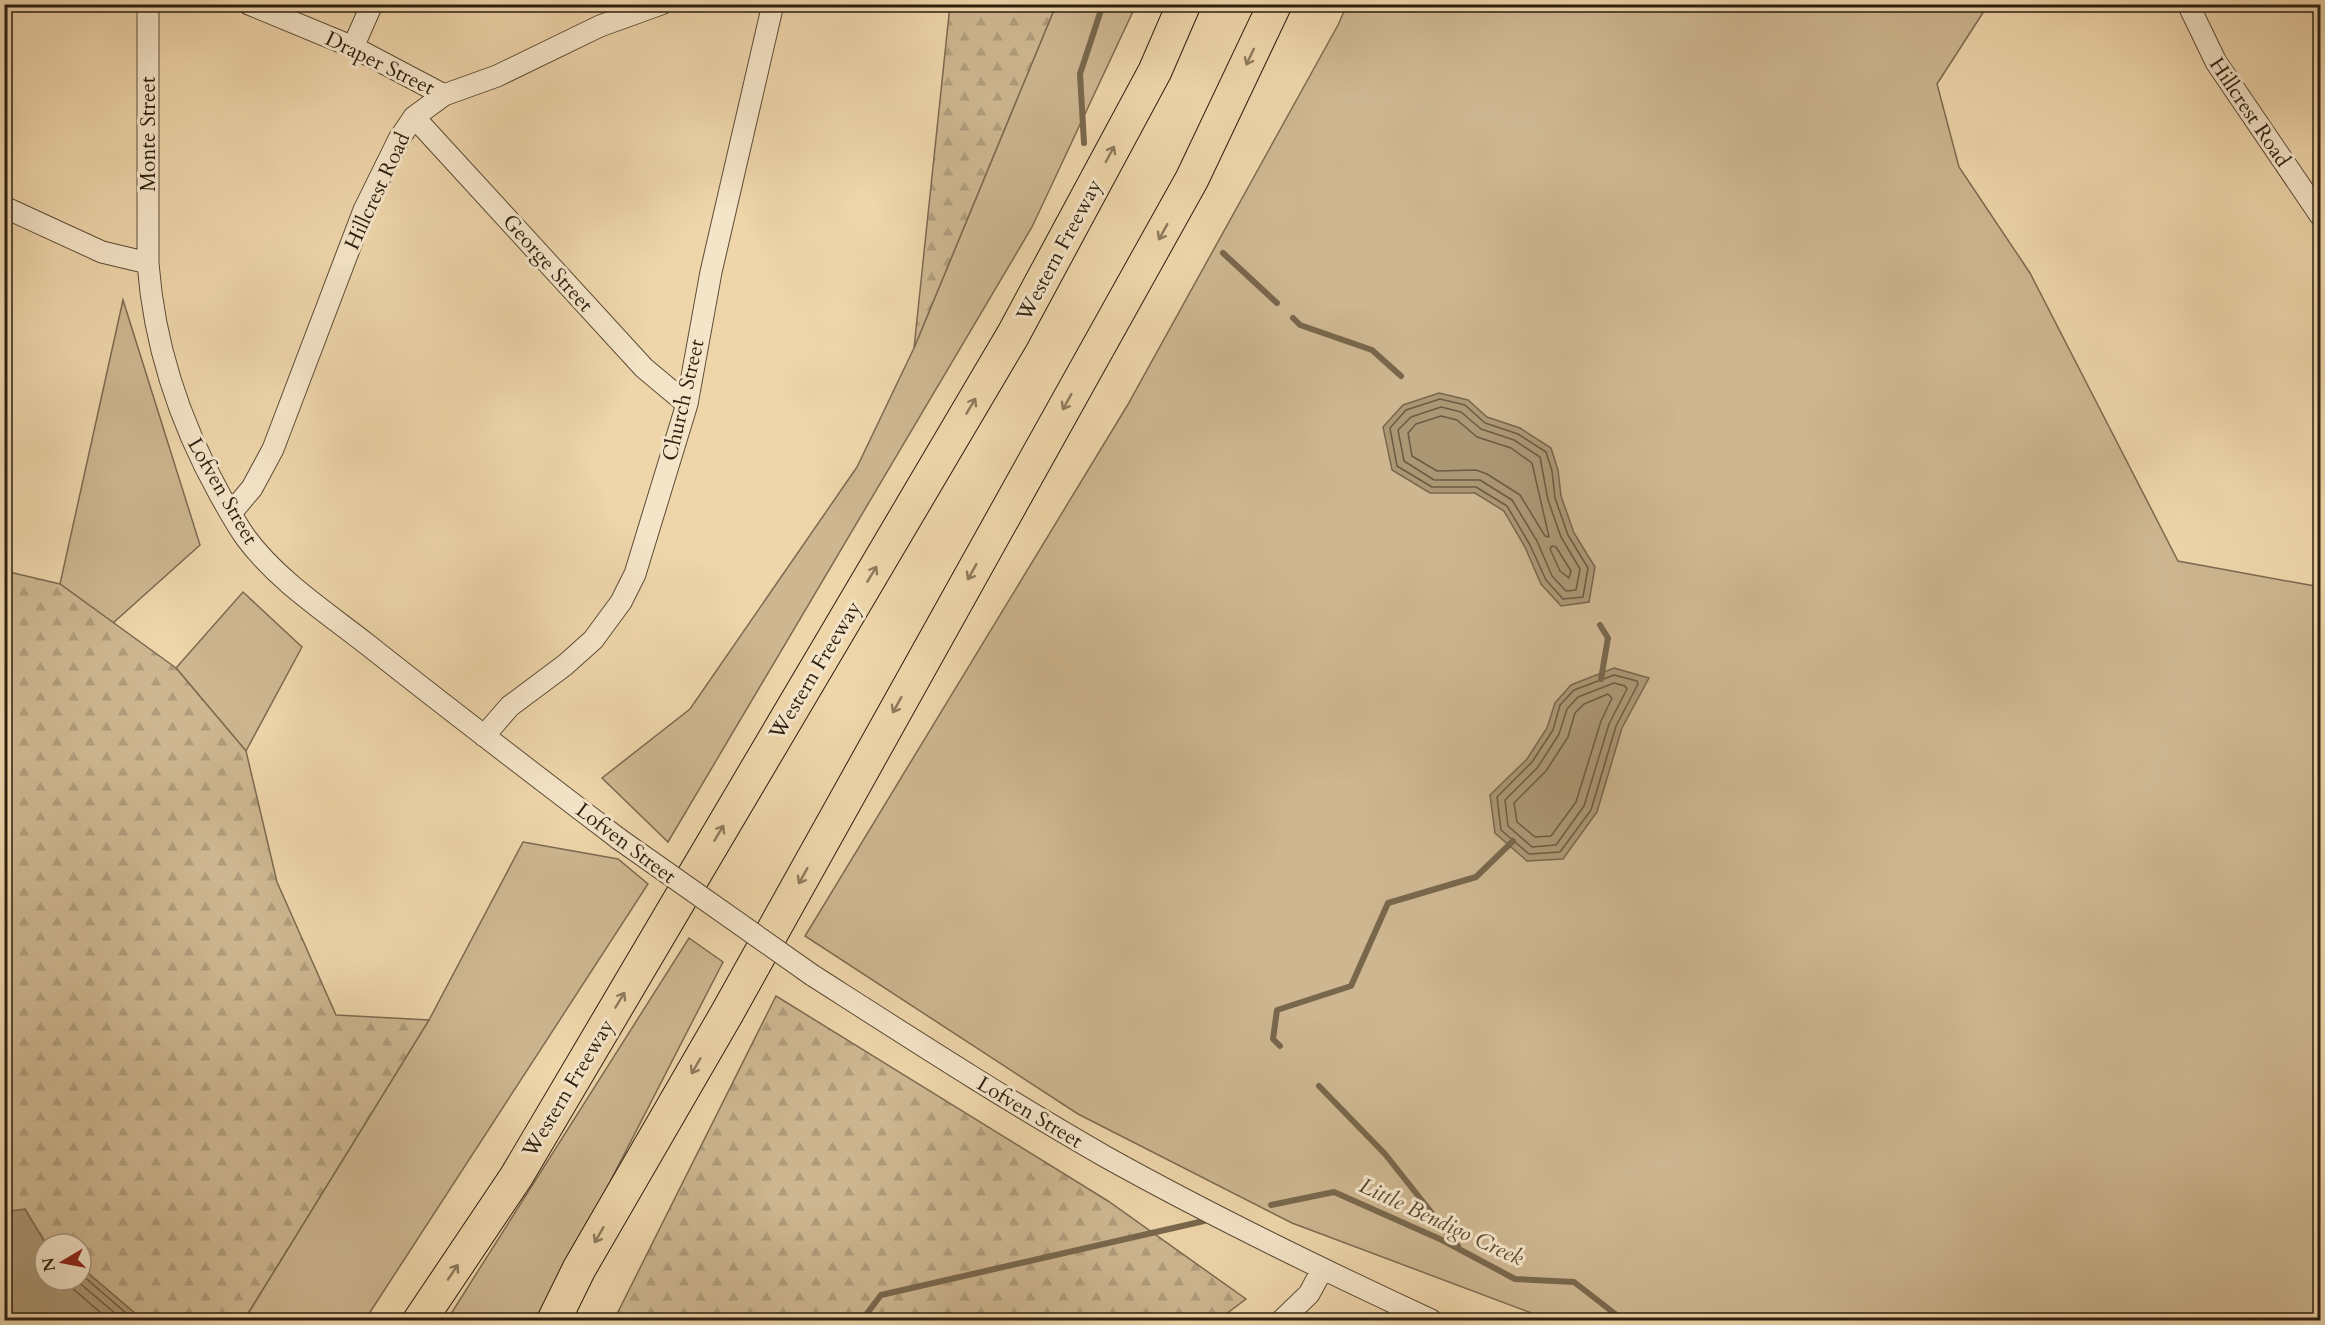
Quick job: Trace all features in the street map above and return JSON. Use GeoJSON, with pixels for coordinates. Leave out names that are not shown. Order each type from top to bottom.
{"type":"FeatureCollection","features":[{"type":"Feature","properties":{"kind":"highway","name":"Western Freeway"},"geometry":{"type":"LineString","coordinates":[[420,1320],[516,1177],[1013,335],[1155,71],[1184,4]]}},
{"type":"Feature","properties":{"kind":"highway"},"geometry":{"type":"LineString","coordinates":[[554,1320],[579,1269],[726,1015],[1192,179],[1275,4]]}},
{"type":"Feature","properties":{"kind":"street","name":"Monte Street"},"geometry":{"type":"LineString","coordinates":[[148,4],[148,263]]}},
{"type":"Feature","properties":{"kind":"street","name":"Draper Street"},"geometry":{"type":"LineString","coordinates":[[249,4],[353,47],[444,95]]}},
{"type":"Feature","properties":{"kind":"street"},"geometry":{"type":"LineString","coordinates":[[353,47],[372,4]]}},
{"type":"Feature","properties":{"kind":"street","name":"Hillcrest Road"},"geometry":{"type":"LineString","coordinates":[[231,513],[252,488],[273,449],[364,210],[399,139],[414,117],[444,95],[497,76],[620,18],[661,4]]}},
{"type":"Feature","properties":{"kind":"street","name":"Church Street"},"geometry":{"type":"LineString","coordinates":[[484,736],[510,705],[585,648],[621,602],[639,563],[687,404],[707,292],[773,4]]}},
{"type":"Feature","properties":{"kind":"street","name":"Hillcrest Road"},"geometry":{"type":"LineString","coordinates":[[2188,4],[2216,62],[2320,215]]}},
{"type":"Feature","properties":{"kind":"street","name":"George Street"},"geometry":{"type":"LineString","coordinates":[[414,117],[644,368],[687,404]]}},
{"type":"Feature","properties":{"kind":"street"},"geometry":{"type":"LineString","coordinates":[[4,207],[102,252],[148,263]]}},
{"type":"Feature","properties":{"kind":"street","name":"Lofven Street"},"geometry":{"type":"LineString","coordinates":[[148,263],[154,314],[170,378],[195,447],[245,537],[280,575],[484,736],[620,839],[812,975],[1023,1108],[1107,1157],[1322,1270],[1431,1320]]}},
{"type":"Feature","properties":{"kind":"street"},"geometry":{"type":"LineString","coordinates":[[1282,1320],[1309,1294],[1322,1270]]}},
{"type":"Feature","properties":{"kind":"green space"},"geometry":{"type":"Polygon","coordinates":[[[950,5],[1056,5],[914,348],[950,5]]]}},
{"type":"Feature","properties":{"kind":"green space"},"geometry":{"type":"Polygon","coordinates":[[[1056,5],[1136,5],[1032,227],[668,842],[602,778],[690,709],[857,467],[914,348],[1056,5]]]}},
{"type":"Feature","properties":{"kind":"green space"},"geometry":{"type":"Polygon","coordinates":[[[1347,5],[1988,5],[1937,84],[1959,167],[2030,273],[2178,561],[2320,587],[2320,1320],[1550,1320],[1292,1223],[1078,1114],[805,936],[1127,406],[1347,5]]]}},
{"type":"Feature","properties":{"kind":"green space"},"geometry":{"type":"Polygon","coordinates":[[[123,300],[200,545],[113,623],[60,584],[123,300]]]}},
{"type":"Feature","properties":{"kind":"green space"},"geometry":{"type":"Polygon","coordinates":[[[5,571],[60,584],[176,668],[246,751],[277,882],[336,1015],[429,1020],[244,1320],[5,1320],[5,571]]]}},
{"type":"Feature","properties":{"kind":"green space"},"geometry":{"type":"Polygon","coordinates":[[[243,592],[302,647],[246,751],[176,668],[243,592]]]}},
{"type":"Feature","properties":{"kind":"green space"},"geometry":{"type":"Polygon","coordinates":[[[523,842],[618,859],[648,884],[365,1320],[244,1320],[429,1020],[523,842]]]}},
{"type":"Feature","properties":{"kind":"green space"},"geometry":{"type":"Polygon","coordinates":[[[689,938],[723,962],[539,1320],[447,1320],[689,938]]]}},
{"type":"Feature","properties":{"kind":"green space"},"geometry":{"type":"Polygon","coordinates":[[[776,996],[1108,1201],[1246,1299],[1222,1317],[1205,1320],[614,1320],[776,996]]]}},
{"type":"Feature","properties":{"kind":"water"},"geometry":{"type":"Polygon","coordinates":[[[1439,393],[1468,400],[1487,417],[1520,428],[1551,448],[1558,470],[1561,496],[1574,533],[1595,567],[1589,602],[1561,606],[1541,584],[1525,547],[1504,511],[1475,493],[1430,493],[1392,470],[1383,427],[1403,405],[1439,393]]]}},
{"type":"Feature","properties":{"kind":"water"},"geometry":{"type":"Polygon","coordinates":[[[1614,668],[1649,678],[1622,728],[1597,812],[1563,859],[1527,861],[1495,833],[1490,795],[1527,759],[1547,728],[1555,703],[1571,685],[1614,668]]]}},
{"type":"Feature","properties":{"kind":"water"},"geometry":{"type":"Polygon","coordinates":[[[25,1209],[39,1232],[33,1232],[33,1292],[93,1292],[93,1277],[143,1320],[5,1320],[5,1212],[25,1209]]]}},
{"type":"Feature","properties":{"kind":"waterway"},"geometry":{"type":"LineString","coordinates":[[1084,143],[1080,74],[1103,4]]}},
{"type":"Feature","properties":{"kind":"waterway"},"geometry":{"type":"LineString","coordinates":[[1223,253],[1277,303]]}},
{"type":"Feature","properties":{"kind":"waterway"},"geometry":{"type":"LineString","coordinates":[[1293,318],[1300,325],[1372,350],[1401,376]]}},
{"type":"Feature","properties":{"kind":"waterway"},"geometry":{"type":"LineString","coordinates":[[1600,625],[1608,638],[1601,679]]}},
{"type":"Feature","properties":{"kind":"waterway"},"geometry":{"type":"LineString","coordinates":[[1280,1046],[1273,1039],[1277,1010],[1351,986],[1388,903],[1476,877],[1513,841]]}},
{"type":"Feature","properties":{"kind":"waterway"},"geometry":{"type":"LineString","coordinates":[[1319,1086],[1385,1154],[1458,1246]]}},
{"type":"Feature","properties":{"kind":"waterway","name":"Little Bendigo Creek"},"geometry":{"type":"LineString","coordinates":[[1271,1205],[1334,1192],[1442,1240],[1515,1279],[1574,1282],[1623,1320]]}},
{"type":"Feature","properties":{"kind":"waterway","name":"Little Bendigo Creek"},"geometry":{"type":"LineString","coordinates":[[862,1320],[881,1295],[1204,1221]]}}]}
